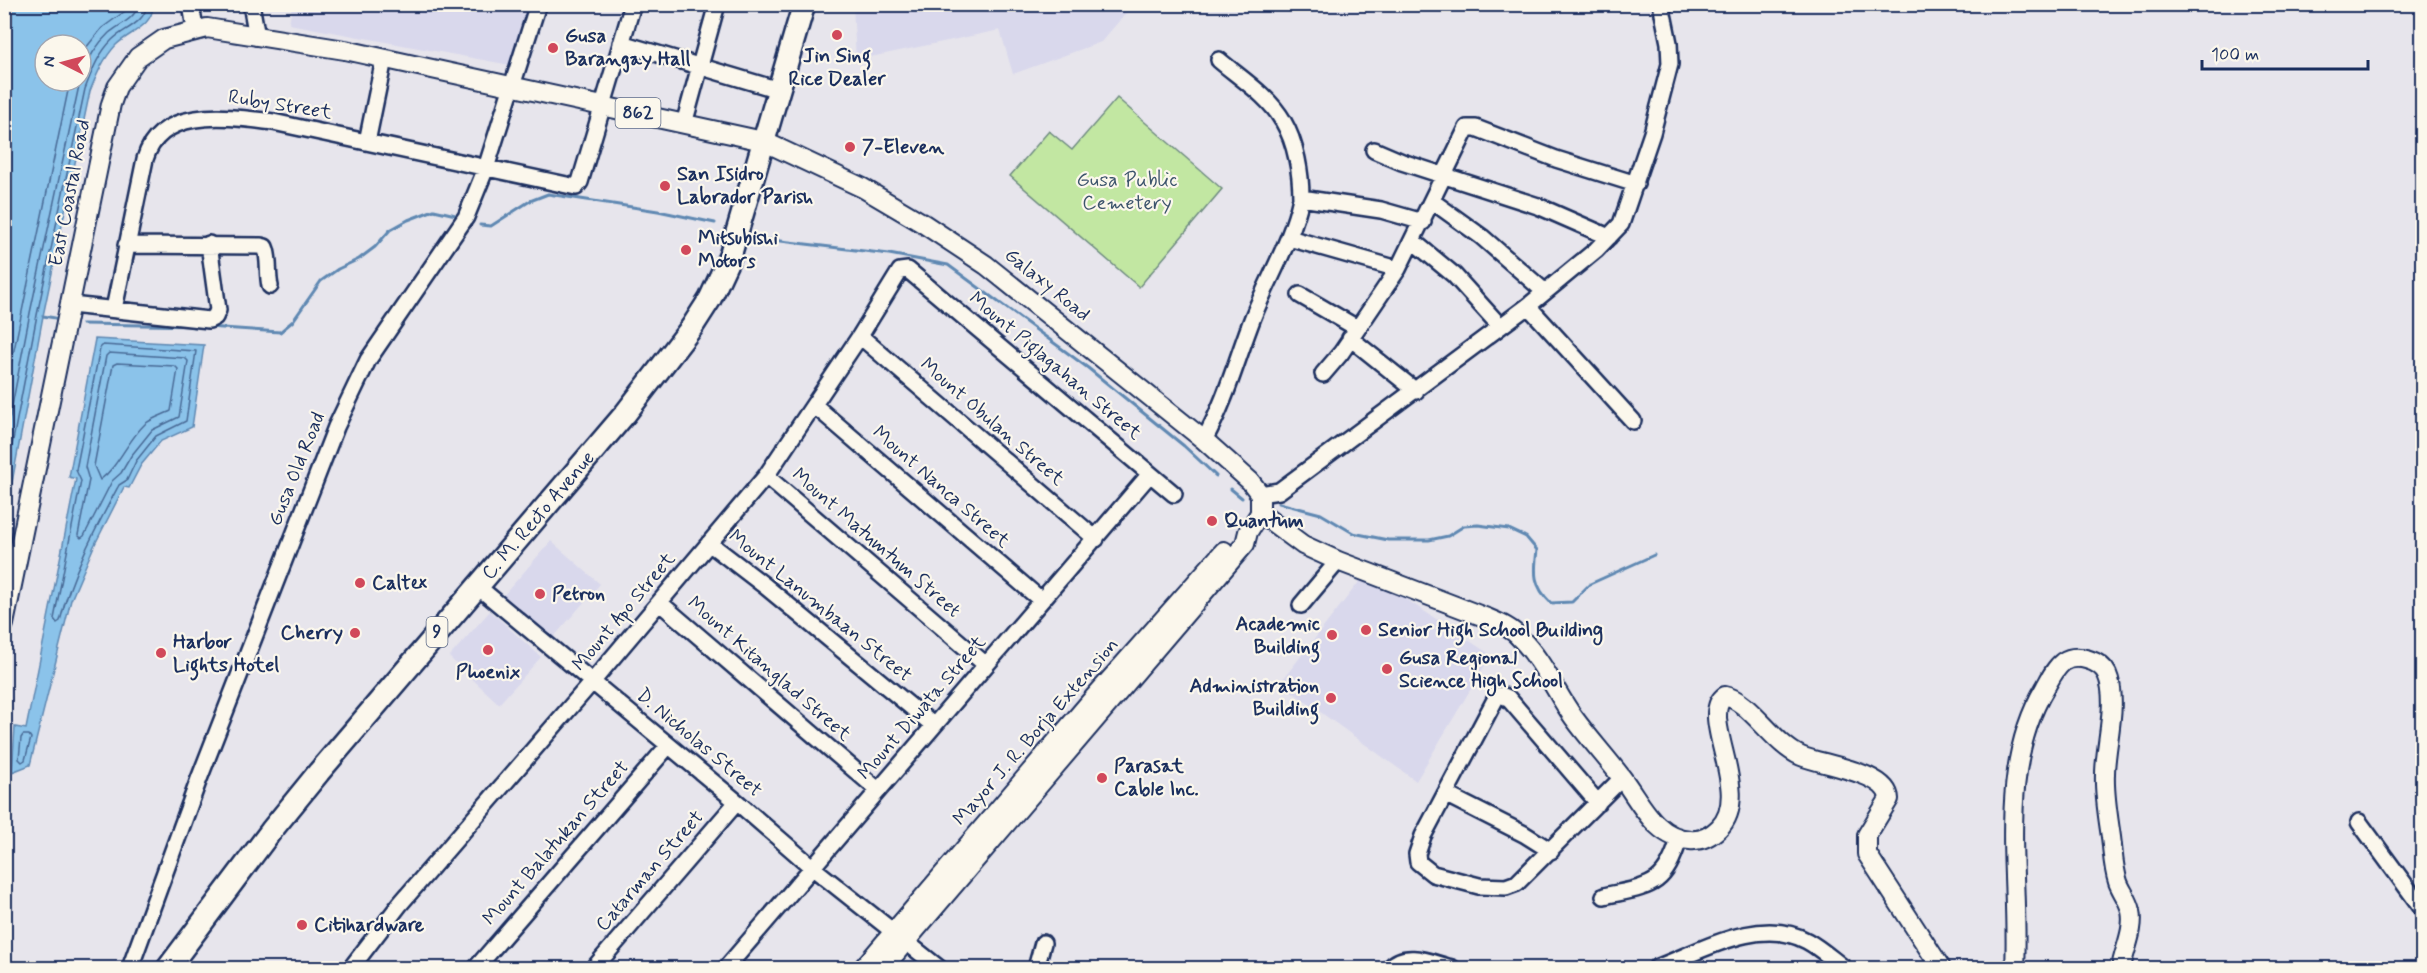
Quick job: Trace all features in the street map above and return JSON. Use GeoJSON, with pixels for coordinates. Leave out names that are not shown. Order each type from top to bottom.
{"type":"FeatureCollection","features":[{"type":"Feature","properties":{"kind":"highway","name":"C. M. Recto Avenue"},"geometry":{"type":"LineString","coordinates":[[168,969],[278,822],[352,731],[625,414],[692,327],[710,298],[730,256],[804,4]]}},
{"type":"Feature","properties":{"kind":"main road","name":"East Coastal Road"},"geometry":{"type":"LineString","coordinates":[[4,624],[117,87],[132,63],[150,47],[164,39],[195,29],[219,29],[345,50],[763,141]]}},
{"type":"Feature","properties":{"kind":"main road","name":"Galaxy Road"},"geometry":{"type":"LineString","coordinates":[[763,141],[863,188],[986,265],[1204,440],[1250,480],[1260,494]]}},
{"type":"Feature","properties":{"kind":"main road"},"geometry":{"type":"LineString","coordinates":[[1260,494],[1260,513],[1303,545],[1338,561],[1505,626],[1521,638],[1575,719],[1658,827],[1679,839],[1698,840],[1711,836],[1729,816],[1731,788],[1716,715],[1720,699],[1725,696],[1732,697],[1791,752],[1821,764],[1876,779],[1887,790],[1889,799],[1867,835],[1868,854],[1937,959],[1941,969]]}},
{"type":"Feature","properties":{"kind":"main road","name":"Mayor J. R. Borja Extension"},"geometry":{"type":"LineString","coordinates":[[863,969],[899,938],[1096,707],[1236,536],[1248,532],[1260,513]]}},
{"type":"Feature","properties":{"kind":"main road"},"geometry":{"type":"LineString","coordinates":[[2015,969],[2014,809],[2019,754],[2024,731],[2039,697],[2056,669],[2065,661],[2082,658],[2102,668],[2107,675],[2110,688],[2111,705],[2104,777],[2114,866],[2131,911],[2132,924],[2121,969]]}},
{"type":"Feature","properties":{"kind":"main road","name":"Mayor J. R. Borja Extension"},"geometry":{"type":"LineString","coordinates":[[883,969],[899,938]]}},
{"type":"Feature","properties":{"kind":"street"},"geometry":{"type":"LineString","coordinates":[[191,4],[195,29]]}},
{"type":"Feature","properties":{"kind":"street"},"geometry":{"type":"LineString","coordinates":[[251,4],[257,37]]}},
{"type":"Feature","properties":{"kind":"street","name":"Gusa Old Road"},"geometry":{"type":"LineString","coordinates":[[130,969],[199,779],[340,417],[368,360],[466,217],[486,168],[538,4]]}},
{"type":"Feature","properties":{"kind":"street"},"geometry":{"type":"LineString","coordinates":[[604,106],[633,4]]}},
{"type":"Feature","properties":{"kind":"street"},"geometry":{"type":"LineString","coordinates":[[684,124],[717,4]]}},
{"type":"Feature","properties":{"kind":"street"},"geometry":{"type":"LineString","coordinates":[[1260,494],[1280,491],[1416,391],[1528,306],[1596,250],[1621,224],[1636,184],[1664,92],[1670,64],[1669,43],[1661,4]]}},
{"type":"Feature","properties":{"kind":"street"},"geometry":{"type":"LineString","coordinates":[[621,43],[779,90]]}},
{"type":"Feature","properties":{"kind":"street"},"geometry":{"type":"LineString","coordinates":[[367,142],[384,59]]}},
{"type":"Feature","properties":{"kind":"street"},"geometry":{"type":"LineString","coordinates":[[1204,440],[1216,418],[1254,314],[1289,238],[1301,198],[1299,168],[1283,121],[1251,87],[1218,60]]}},
{"type":"Feature","properties":{"kind":"street","name":"Ruby Street"},"geometry":{"type":"LineString","coordinates":[[114,309],[149,146],[160,132],[171,127],[204,117],[273,122],[576,187],[580,182],[604,106]]}},
{"type":"Feature","properties":{"kind":"street"},"geometry":{"type":"LineString","coordinates":[[1323,374],[1341,353],[1398,269],[1414,242],[1464,132],[1471,127],[1636,184]]}},
{"type":"Feature","properties":{"kind":"street"},"geometry":{"type":"LineString","coordinates":[[1374,150],[1538,206],[1609,237]]}},
{"type":"Feature","properties":{"kind":"street"},"geometry":{"type":"LineString","coordinates":[[1301,198],[1381,210],[1423,222]]}},
{"type":"Feature","properties":{"kind":"street"},"geometry":{"type":"LineString","coordinates":[[1432,201],[1482,237],[1545,292]]}},
{"type":"Feature","properties":{"kind":"street"},"geometry":{"type":"LineString","coordinates":[[1289,238],[1398,269]]}},
{"type":"Feature","properties":{"kind":"street"},"geometry":{"type":"LineString","coordinates":[[1414,242],[1454,275],[1500,326]]}},
{"type":"Feature","properties":{"kind":"street"},"geometry":{"type":"LineString","coordinates":[[71,304],[209,320],[215,317],[218,310],[209,244]]}},
{"type":"Feature","properties":{"kind":"street"},"geometry":{"type":"LineString","coordinates":[[126,245],[209,244],[266,247],[270,286]]}},
{"type":"Feature","properties":{"kind":"street","name":"Mount Apo Street"},"geometry":{"type":"LineString","coordinates":[[351,969],[400,904],[660,603],[766,476],[860,336],[900,271],[908,270]]}},
{"type":"Feature","properties":{"kind":"street","name":"Mount Piglagahan Street"},"geometry":{"type":"LineString","coordinates":[[908,270],[1174,494]]}},
{"type":"Feature","properties":{"kind":"street"},"geometry":{"type":"LineString","coordinates":[[1300,295],[1353,333],[1416,391]]}},
{"type":"Feature","properties":{"kind":"street"},"geometry":{"type":"LineString","coordinates":[[1528,306],[1633,422]]}},
{"type":"Feature","properties":{"kind":"street","name":"Mount Obulan Street"},"geometry":{"type":"LineString","coordinates":[[860,336],[1096,539]]}},
{"type":"Feature","properties":{"kind":"street","name":"Mount Nanca Street"},"geometry":{"type":"LineString","coordinates":[[814,405],[1041,600]]}},
{"type":"Feature","properties":{"kind":"street","name":"Mount Diwata Street"},"geometry":{"type":"LineString","coordinates":[[726,969],[933,724],[1096,539],[1150,474]]}},
{"type":"Feature","properties":{"kind":"street","name":"Mount Matumtum Street"},"geometry":{"type":"LineString","coordinates":[[766,476],[986,665]]}},
{"type":"Feature","properties":{"kind":"street","name":"Mount Lanumbaan Street"},"geometry":{"type":"LineString","coordinates":[[709,543],[933,724]]}},
{"type":"Feature","properties":{"kind":"street"},"geometry":{"type":"LineString","coordinates":[[1301,605],[1338,561]]}},
{"type":"Feature","properties":{"kind":"street","name":"D. Nicholas Street"},"geometry":{"type":"LineString","coordinates":[[477,586],[813,868],[939,969]]}},
{"type":"Feature","properties":{"kind":"street","name":"Mount Kitanglad Street"},"geometry":{"type":"LineString","coordinates":[[660,603],[878,790]]}},
{"type":"Feature","properties":{"kind":"street"},"geometry":{"type":"LineString","coordinates":[[1598,803],[1508,698],[1497,696],[1423,836],[1417,854],[1418,862],[1421,867],[1433,874],[1479,886],[1506,887],[1517,883],[1551,851],[1598,803],[1622,778]]}},
{"type":"Feature","properties":{"kind":"street","name":"Mount Balatukan Street"},"geometry":{"type":"LineString","coordinates":[[476,969],[668,746]]}},
{"type":"Feature","properties":{"kind":"street"},"geometry":{"type":"LineString","coordinates":[[1445,794],[1524,834],[1551,851]]}},
{"type":"Feature","properties":{"kind":"street","name":"Catarman Street"},"geometry":{"type":"LineString","coordinates":[[594,969],[737,802]]}},
{"type":"Feature","properties":{"kind":"street"},"geometry":{"type":"LineString","coordinates":[[2359,822],[2422,908]]}},
{"type":"Feature","properties":{"kind":"street"},"geometry":{"type":"LineString","coordinates":[[1604,896],[1647,886],[1660,877],[1672,862],[1679,839]]}},
{"type":"Feature","properties":{"kind":"street"},"geometry":{"type":"LineString","coordinates":[[1656,969],[1728,940],[1770,932],[1790,934],[1808,941],[1844,969]]}},
{"type":"Feature","properties":{"kind":"street"},"geometry":{"type":"LineString","coordinates":[[1036,969],[1043,943]]}},
{"type":"Feature","properties":{"kind":"street"},"geometry":{"type":"LineString","coordinates":[[1390,969],[1400,959],[1409,958],[1452,969]]}},
{"type":"Feature","properties":{"kind":"shaded area"},"geometry":{"type":"Polygon","coordinates":[[[853,4],[1133,5],[1101,42],[1013,74],[1000,30],[856,60],[853,4]]]}},
{"type":"Feature","properties":{"kind":"shaded area"},"geometry":{"type":"Polygon","coordinates":[[[292,5],[531,5],[510,65],[289,24],[292,5]]]}},
{"type":"Feature","properties":{"kind":"shaded area"},"geometry":{"type":"Polygon","coordinates":[[[551,541],[600,584],[552,639],[503,596],[551,541]]]}},
{"type":"Feature","properties":{"kind":"shaded area","name":"Gusa Regional Science High School"},"geometry":{"type":"Polygon","coordinates":[[[1366,573],[1491,655],[1416,781],[1280,683],[1366,573]]]}},
{"type":"Feature","properties":{"kind":"shaded area"},"geometry":{"type":"Polygon","coordinates":[[[490,611],[541,657],[499,704],[449,657],[490,611]]]}},
{"type":"Feature","properties":{"kind":"green space","name":"Gusa Public Cemetery"},"geometry":{"type":"Polygon","coordinates":[[[1117,98],[1222,189],[1139,287],[1010,176],[1049,131],[1072,150],[1117,98]]]}},
{"type":"Feature","properties":{"kind":"water"},"geometry":{"type":"Polygon","coordinates":[[[5,4],[153,5],[152,13],[145,24],[121,40],[107,56],[93,84],[93,33],[33,33],[33,93],[90,93],[43,316],[5,520],[5,4]]]}},
{"type":"Feature","properties":{"kind":"water"},"geometry":{"type":"Polygon","coordinates":[[[95,339],[204,345],[192,427],[161,441],[141,465],[129,488],[124,487],[94,546],[71,600],[30,765],[12,772],[15,727],[26,729],[76,479],[69,477],[95,339]]]}},
{"type":"Feature","properties":{"kind":"waterway"},"geometry":{"type":"LineString","coordinates":[[480,225],[491,226],[530,201],[548,194],[658,211],[715,223]]}},
{"type":"Feature","properties":{"kind":"waterway"},"geometry":{"type":"LineString","coordinates":[[208,327],[280,332],[293,321],[321,281],[338,269],[359,259],[375,247],[390,230],[434,210],[460,216]]}},
{"type":"Feature","properties":{"kind":"waterway"},"geometry":{"type":"LineString","coordinates":[[764,239],[889,254],[948,265],[1088,368],[1184,446],[1216,476]]}},
{"type":"Feature","properties":{"kind":"waterway"},"geometry":{"type":"LineString","coordinates":[[43,316],[55,318]]}},
{"type":"Feature","properties":{"kind":"waterway"},"geometry":{"type":"LineString","coordinates":[[82,324],[202,326]]}},
{"type":"Feature","properties":{"kind":"waterway"},"geometry":{"type":"LineString","coordinates":[[1231,489],[1242,498]]}},
{"type":"Feature","properties":{"kind":"waterway"},"geometry":{"type":"LineString","coordinates":[[1279,503],[1321,514],[1353,533],[1388,540],[1429,540],[1448,536],[1464,526],[1478,525],[1509,529],[1526,537],[1537,550],[1536,579],[1541,591],[1551,603],[1572,602],[1590,584],[1654,555]]}},
{"type":"Feature","properties":{"kind":"place","name":"Jin Sing Rice Dealer"},"geometry":{"type":"Point","coordinates":[837,35]}},
{"type":"Feature","properties":{"kind":"place","name":"Gusa Barangay Hall"},"geometry":{"type":"Point","coordinates":[553,48]}},
{"type":"Feature","properties":{"kind":"place","name":"7-Eleven"},"geometry":{"type":"Point","coordinates":[850,147]}},
{"type":"Feature","properties":{"kind":"place","name":"San Isidro Labrador Parish"},"geometry":{"type":"Point","coordinates":[665,186]}},
{"type":"Feature","properties":{"kind":"place","name":"Mitsubishi Motors"},"geometry":{"type":"Point","coordinates":[686,250]}},
{"type":"Feature","properties":{"kind":"place","name":"Quantum"},"geometry":{"type":"Point","coordinates":[1212,521]}},
{"type":"Feature","properties":{"kind":"place","name":"Caltex"},"geometry":{"type":"Point","coordinates":[360,583]}},
{"type":"Feature","properties":{"kind":"place","name":"Petron"},"geometry":{"type":"Point","coordinates":[540,594]}},
{"type":"Feature","properties":{"kind":"place","name":"Senior High School Building"},"geometry":{"type":"Point","coordinates":[1366,630]}},
{"type":"Feature","properties":{"kind":"place","name":"Cherry"},"geometry":{"type":"Point","coordinates":[355,633]}},
{"type":"Feature","properties":{"kind":"place","name":"Academic Building"},"geometry":{"type":"Point","coordinates":[1332,635]}},
{"type":"Feature","properties":{"kind":"place","name":"Phoenix"},"geometry":{"type":"Point","coordinates":[488,650]}},
{"type":"Feature","properties":{"kind":"place","name":"Harbor Lights Hotel"},"geometry":{"type":"Point","coordinates":[161,653]}},
{"type":"Feature","properties":{"kind":"place","name":"Gusa Regional Science High School"},"geometry":{"type":"Point","coordinates":[1387,669]}},
{"type":"Feature","properties":{"kind":"place","name":"Administration Building"},"geometry":{"type":"Point","coordinates":[1331,698]}},
{"type":"Feature","properties":{"kind":"place","name":"Parasat Cable Inc."},"geometry":{"type":"Point","coordinates":[1102,778]}},
{"type":"Feature","properties":{"kind":"place","name":"Citihardware"},"geometry":{"type":"Point","coordinates":[302,925]}}]}
